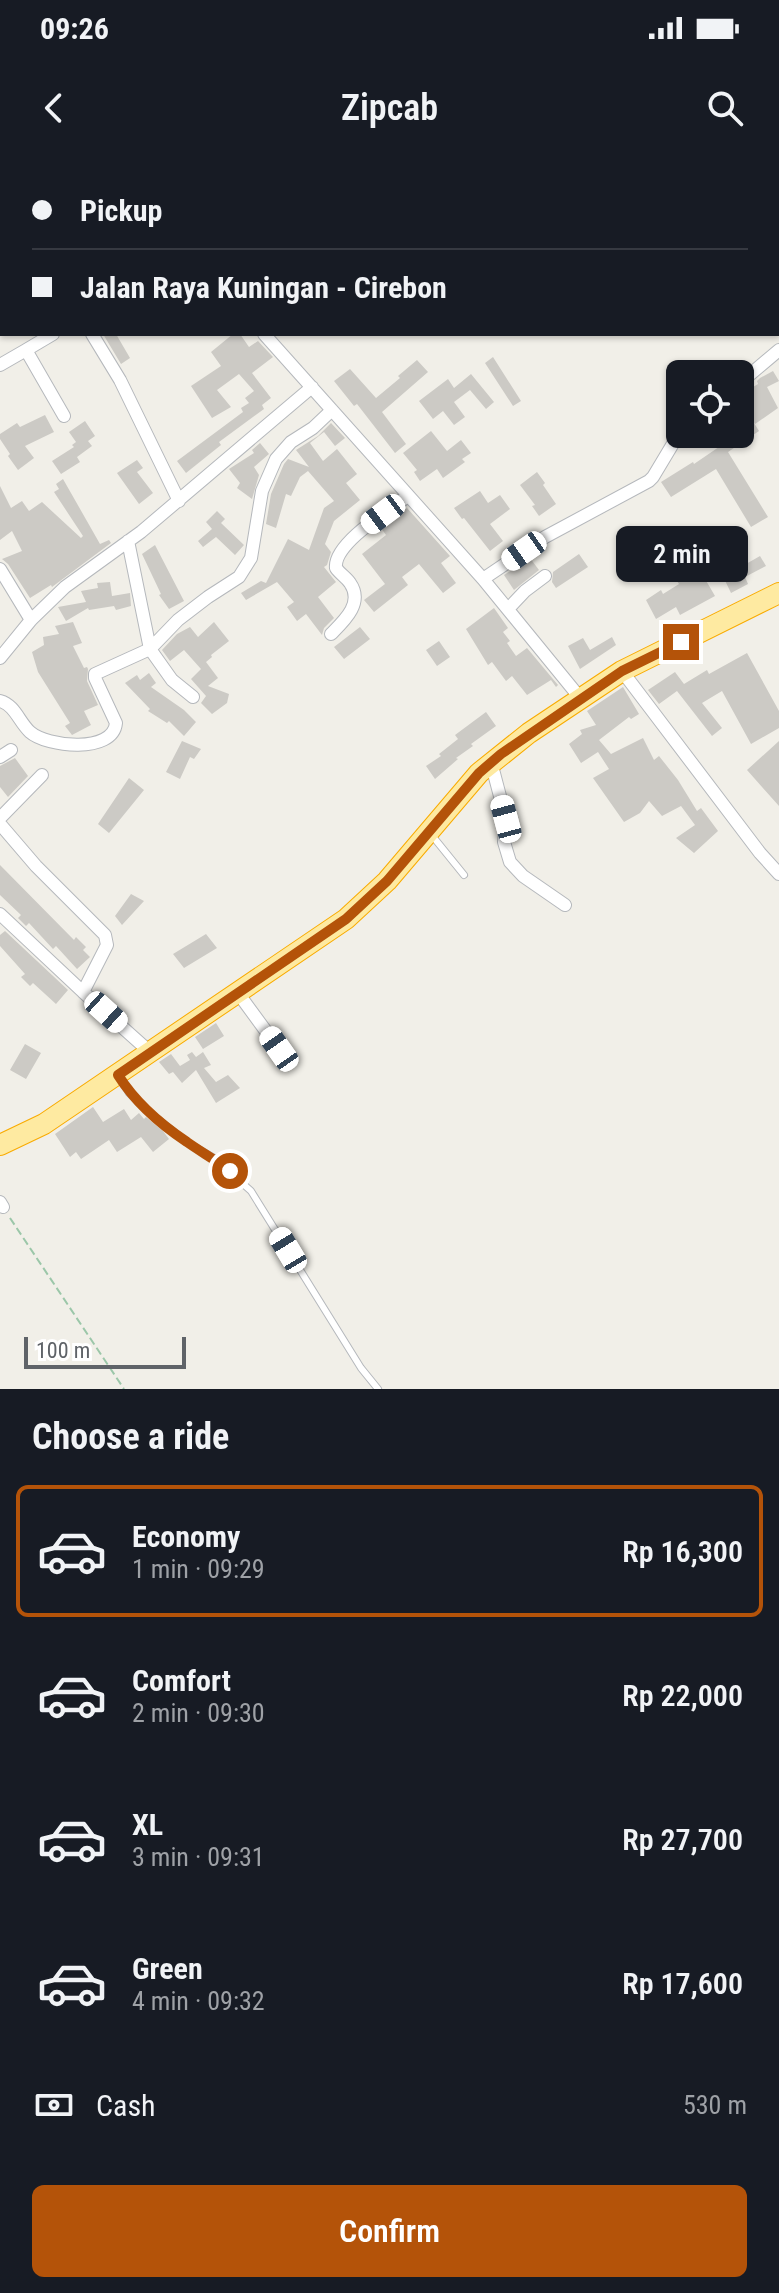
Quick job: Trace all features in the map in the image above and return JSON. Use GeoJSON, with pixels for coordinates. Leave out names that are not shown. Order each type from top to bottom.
{"type":"FeatureCollection","features":[{"type":"Feature","properties":{"kind":"highway"},"geometry":{"type":"LineString","coordinates":[[0,1145],[44,1124],[323,936],[387,881],[479,773],[529,733],[622,671],[779,593]]}},
{"type":"Feature","properties":{"kind":"street"},"geometry":{"type":"LineString","coordinates":[[0,365],[50,336]]}},
{"type":"Feature","properties":{"kind":"street"},"geometry":{"type":"LineString","coordinates":[[93,336],[115,371],[179,501]]}},
{"type":"Feature","properties":{"kind":"street"},"geometry":{"type":"LineString","coordinates":[[266,336],[483,579],[581,699]]}},
{"type":"Feature","properties":{"kind":"street"},"geometry":{"type":"LineString","coordinates":[[26,350],[64,416]]}},
{"type":"Feature","properties":{"kind":"street"},"geometry":{"type":"LineString","coordinates":[[754,371],[779,350]]}},
{"type":"Feature","properties":{"kind":"street"},"geometry":{"type":"LineString","coordinates":[[0,658],[31,620],[80,575],[179,501],[312,387]]}},
{"type":"Feature","properties":{"kind":"street"},"geometry":{"type":"LineString","coordinates":[[0,701],[9,704],[30,732],[40,738],[72,744],[108,739],[116,730],[116,723],[95,674],[150,649],[178,620],[244,572],[251,558],[262,491],[276,459],[291,442],[313,428],[332,410]]}},
{"type":"Feature","properties":{"kind":"street"},"geometry":{"type":"LineString","coordinates":[[483,579],[545,537],[649,481],[670,448]]}},
{"type":"Feature","properties":{"kind":"street"},"geometry":{"type":"LineString","coordinates":[[331,634],[355,602],[352,587],[336,568],[340,551],[408,496]]}},
{"type":"Feature","properties":{"kind":"street"},"geometry":{"type":"LineString","coordinates":[[128,541],[150,649],[172,680],[193,697]]}},
{"type":"Feature","properties":{"kind":"street"},"geometry":{"type":"LineString","coordinates":[[0,569],[31,620]]}},
{"type":"Feature","properties":{"kind":"street"},"geometry":{"type":"LineString","coordinates":[[508,609],[545,576]]}},
{"type":"Feature","properties":{"kind":"street"},"geometry":{"type":"LineString","coordinates":[[622,671],[779,874]]}},
{"type":"Feature","properties":{"kind":"street"},"geometry":{"type":"LineString","coordinates":[[491,762],[506,819],[504,842],[510,862],[523,876],[565,905]]}},
{"type":"Feature","properties":{"kind":"street"},"geometry":{"type":"LineString","coordinates":[[42,775],[0,821],[36,866],[97,926],[107,940],[83,992]]}},
{"type":"Feature","properties":{"kind":"street"},"geometry":{"type":"LineString","coordinates":[[0,914],[151,1053]]}},
{"type":"Feature","properties":{"kind":"street"},"geometry":{"type":"LineString","coordinates":[[238,993],[279,1049]]}},
{"type":"Feature","properties":{"kind":"lane"},"geometry":{"type":"LineString","coordinates":[[428,831],[464,875]]}},
{"type":"Feature","properties":{"kind":"lane"},"geometry":{"type":"LineString","coordinates":[[118,1075],[129,1093],[146,1110],[188,1143],[214,1158],[251,1191],[361,1368],[378,1389]]}},
{"type":"Feature","properties":{"kind":"path"},"geometry":{"type":"LineString","coordinates":[[2,1205],[124,1389]]}},
{"type":"Feature","properties":{"kind":"building"},"geometry":{"type":"Polygon","coordinates":[[[104,336],[117,336],[130,358],[121,364],[104,336]]]}},
{"type":"Feature","properties":{"kind":"building"},"geometry":{"type":"Polygon","coordinates":[[[231,336],[241,336],[249,347],[258,341],[273,357],[252,373],[271,398],[262,405],[264,409],[219,442],[221,445],[186,473],[177,461],[243,412],[241,408],[249,403],[245,398],[254,391],[239,374],[217,390],[231,407],[212,418],[191,386],[221,366],[211,352],[231,336]]]}},
{"type":"Feature","properties":{"kind":"building"},"geometry":{"type":"Polygon","coordinates":[[[493,357],[521,401],[513,406],[485,363],[493,357]]]}},
{"type":"Feature","properties":{"kind":"building"},"geometry":{"type":"Polygon","coordinates":[[[417,360],[428,372],[382,412],[406,444],[395,453],[357,404],[354,406],[334,381],[350,369],[376,398],[417,360]]]}},
{"type":"Feature","properties":{"kind":"building"},"geometry":{"type":"Polygon","coordinates":[[[773,371],[779,381],[767,387],[778,408],[755,424],[754,386],[760,378],[773,371]]]}},
{"type":"Feature","properties":{"kind":"building"},"geometry":{"type":"Polygon","coordinates":[[[471,374],[494,402],[486,409],[470,390],[454,402],[465,417],[454,425],[443,411],[433,419],[419,401],[448,379],[454,388],[471,374]]]}},
{"type":"Feature","properties":{"kind":"building"},"geometry":{"type":"Polygon","coordinates":[[[45,415],[54,432],[25,446],[34,458],[18,470],[8,456],[10,454],[0,434],[17,423],[20,427],[45,415]]]}},
{"type":"Feature","properties":{"kind":"building"},"geometry":{"type":"Polygon","coordinates":[[[85,421],[95,436],[88,441],[92,446],[77,457],[80,462],[61,474],[52,461],[74,447],[72,445],[76,442],[69,432],[85,421]]]}},
{"type":"Feature","properties":{"kind":"building"},"geometry":{"type":"Polygon","coordinates":[[[331,423],[345,438],[335,446],[324,432],[310,443],[323,461],[337,449],[357,474],[346,483],[360,500],[334,521],[325,544],[331,552],[324,567],[336,582],[318,597],[334,618],[324,628],[322,635],[306,614],[297,621],[287,607],[294,602],[277,582],[246,600],[241,593],[261,581],[266,583],[288,539],[309,550],[324,508],[334,501],[308,471],[300,477],[291,496],[286,494],[276,528],[266,524],[271,494],[288,459],[309,467],[296,450],[331,423]]]}},
{"type":"Feature","properties":{"kind":"building"},"geometry":{"type":"Polygon","coordinates":[[[431,431],[447,451],[461,440],[471,453],[462,459],[465,462],[443,478],[437,469],[420,481],[414,472],[417,470],[403,453],[431,431]]]}},
{"type":"Feature","properties":{"kind":"building"},"geometry":{"type":"Polygon","coordinates":[[[260,443],[269,454],[254,467],[259,475],[252,499],[237,488],[240,483],[229,469],[254,453],[252,450],[260,443]]]}},
{"type":"Feature","properties":{"kind":"building"},"geometry":{"type":"Polygon","coordinates":[[[717,448],[734,448],[728,452],[768,517],[751,527],[716,469],[671,497],[661,482],[717,448]]]}},
{"type":"Feature","properties":{"kind":"building"},"geometry":{"type":"Polygon","coordinates":[[[137,460],[143,468],[137,472],[153,493],[139,504],[117,473],[137,460]]]}},
{"type":"Feature","properties":{"kind":"building"},"geometry":{"type":"Polygon","coordinates":[[[537,472],[556,504],[539,516],[520,485],[537,472]]]}},
{"type":"Feature","properties":{"kind":"building"},"geometry":{"type":"Polygon","coordinates":[[[63,479],[100,544],[109,540],[111,543],[52,587],[30,598],[2,559],[22,551],[12,531],[0,540],[0,486],[11,508],[22,501],[29,511],[42,502],[81,538],[83,536],[54,492],[59,489],[56,484],[63,479]]]}},
{"type":"Feature","properties":{"kind":"building"},"geometry":{"type":"Polygon","coordinates":[[[480,491],[488,503],[500,495],[510,509],[490,524],[503,541],[490,551],[454,508],[480,491]]]}},
{"type":"Feature","properties":{"kind":"building"},"geometry":{"type":"Polygon","coordinates":[[[407,508],[450,556],[441,563],[456,583],[443,593],[419,564],[402,577],[408,585],[374,612],[364,600],[385,584],[362,554],[386,535],[381,528],[407,508]]]}},
{"type":"Feature","properties":{"kind":"building"},"geometry":{"type":"Polygon","coordinates":[[[217,511],[225,519],[221,523],[244,545],[235,555],[216,537],[203,547],[198,541],[212,529],[206,522],[217,511]]]}},
{"type":"Feature","properties":{"kind":"building"},"geometry":{"type":"Polygon","coordinates":[[[673,531],[715,596],[680,615],[676,607],[656,619],[646,600],[661,590],[663,594],[679,584],[653,544],[673,531]]]}},
{"type":"Feature","properties":{"kind":"building"},"geometry":{"type":"Polygon","coordinates":[[[155,545],[184,601],[169,609],[159,595],[142,554],[155,545]]]}},
{"type":"Feature","properties":{"kind":"building"},"geometry":{"type":"Polygon","coordinates":[[[579,554],[588,567],[556,588],[552,582],[553,572],[579,554]]]}},
{"type":"Feature","properties":{"kind":"building"},"geometry":{"type":"Polygon","coordinates":[[[760,556],[766,566],[745,577],[748,584],[731,593],[719,568],[735,559],[739,568],[760,556]]]}},
{"type":"Feature","properties":{"kind":"building"},"geometry":{"type":"Polygon","coordinates":[[[530,558],[539,570],[514,590],[504,575],[530,558]]]}},
{"type":"Feature","properties":{"kind":"building"},"geometry":{"type":"Polygon","coordinates":[[[110,582],[112,596],[130,593],[131,606],[116,610],[114,606],[88,608],[66,621],[58,607],[86,602],[81,591],[98,588],[97,583],[110,582]]]}},
{"type":"Feature","properties":{"kind":"building"},"geometry":{"type":"Polygon","coordinates":[[[494,608],[508,628],[503,632],[516,656],[527,648],[558,685],[556,687],[551,680],[527,695],[512,676],[506,681],[492,662],[488,665],[466,629],[494,608]]]}},
{"type":"Feature","properties":{"kind":"building"},"geometry":{"type":"Polygon","coordinates":[[[73,622],[82,643],[73,646],[84,668],[88,669],[87,681],[98,705],[84,711],[91,725],[72,735],[65,726],[70,723],[38,672],[32,652],[44,645],[43,637],[59,634],[55,626],[73,622]]]}},
{"type":"Feature","properties":{"kind":"building"},"geometry":{"type":"Polygon","coordinates":[[[214,622],[229,641],[206,662],[218,678],[208,686],[229,694],[227,703],[212,714],[201,703],[206,696],[191,679],[201,669],[184,650],[170,661],[162,650],[177,634],[190,627],[198,637],[214,622]]]}},
{"type":"Feature","properties":{"kind":"building"},"geometry":{"type":"Polygon","coordinates":[[[360,627],[370,639],[344,659],[334,647],[360,627]]]}},
{"type":"Feature","properties":{"kind":"building"},"geometry":{"type":"Polygon","coordinates":[[[612,637],[616,645],[580,669],[568,646],[583,638],[590,650],[612,637]]]}},
{"type":"Feature","properties":{"kind":"building"},"geometry":{"type":"Polygon","coordinates":[[[439,641],[450,657],[437,666],[426,650],[439,641]]]}},
{"type":"Feature","properties":{"kind":"building"},"geometry":{"type":"Polygon","coordinates":[[[747,653],[779,711],[779,728],[751,744],[722,691],[702,703],[722,728],[712,736],[677,691],[659,704],[648,690],[675,672],[684,684],[707,670],[709,674],[747,653]]]}},
{"type":"Feature","properties":{"kind":"building"},"geometry":{"type":"Polygon","coordinates":[[[149,673],[156,683],[151,687],[196,722],[184,736],[169,721],[167,723],[148,711],[150,709],[125,683],[137,675],[140,680],[149,673]]]}},
{"type":"Feature","properties":{"kind":"building"},"geometry":{"type":"Polygon","coordinates":[[[623,687],[639,714],[631,719],[629,717],[599,740],[611,754],[643,738],[654,760],[659,756],[697,811],[701,808],[718,831],[694,853],[676,838],[695,825],[681,806],[662,816],[649,801],[640,813],[624,822],[593,778],[609,769],[598,752],[581,763],[569,744],[582,734],[580,730],[596,725],[587,711],[623,687]]]}},
{"type":"Feature","properties":{"kind":"building"},"geometry":{"type":"Polygon","coordinates":[[[486,712],[496,726],[471,744],[473,746],[435,779],[426,766],[458,739],[455,735],[486,712]]]}},
{"type":"Feature","properties":{"kind":"building"},"geometry":{"type":"Polygon","coordinates":[[[182,741],[201,749],[194,759],[190,757],[180,779],[166,772],[182,741]]]}},
{"type":"Feature","properties":{"kind":"building"},"geometry":{"type":"Polygon","coordinates":[[[779,741],[779,806],[747,770],[779,741]]]}},
{"type":"Feature","properties":{"kind":"building"},"geometry":{"type":"Polygon","coordinates":[[[15,758],[28,776],[8,797],[0,787],[0,766],[15,758]]]}},
{"type":"Feature","properties":{"kind":"building"},"geometry":{"type":"Polygon","coordinates":[[[129,778],[144,790],[109,833],[98,824],[129,778]]]}},
{"type":"Feature","properties":{"kind":"building"},"geometry":{"type":"Polygon","coordinates":[[[0,865],[74,940],[76,937],[86,947],[83,950],[90,957],[77,969],[29,923],[26,926],[18,918],[21,915],[0,895],[0,865]]]}},
{"type":"Feature","properties":{"kind":"building"},"geometry":{"type":"Polygon","coordinates":[[[131,894],[144,901],[122,925],[115,916],[131,894]]]}},
{"type":"Feature","properties":{"kind":"building"},"geometry":{"type":"Polygon","coordinates":[[[5,931],[68,990],[56,1004],[33,983],[30,986],[21,977],[25,974],[0,946],[0,935],[5,931]]]}},
{"type":"Feature","properties":{"kind":"building"},"geometry":{"type":"Polygon","coordinates":[[[206,934],[217,948],[184,968],[173,954],[206,934]]]}},
{"type":"Feature","properties":{"kind":"building"},"geometry":{"type":"Polygon","coordinates":[[[216,1023],[224,1036],[203,1049],[195,1037],[216,1023]]]}},
{"type":"Feature","properties":{"kind":"building"},"geometry":{"type":"Polygon","coordinates":[[[25,1044],[41,1053],[26,1079],[10,1070],[25,1044]]]}},
{"type":"Feature","properties":{"kind":"building"},"geometry":{"type":"Polygon","coordinates":[[[192,1052],[196,1057],[203,1052],[211,1065],[204,1068],[216,1082],[228,1075],[240,1088],[216,1103],[196,1070],[182,1083],[159,1062],[171,1054],[180,1066],[190,1060],[187,1055],[192,1052]]]}},
{"type":"Feature","properties":{"kind":"building"},"geometry":{"type":"Polygon","coordinates":[[[93,1107],[103,1122],[124,1109],[131,1120],[139,1113],[169,1139],[153,1152],[141,1137],[117,1152],[109,1140],[81,1159],[76,1152],[70,1157],[55,1134],[93,1107]]]}},
{"type":"Feature","properties":{"kind":"route"},"geometry":{"type":"LineString","coordinates":[[230,1171],[146,1110],[129,1093],[118,1075],[346,919],[387,881],[479,773],[501,754],[622,671],[681,642]]}}]}
